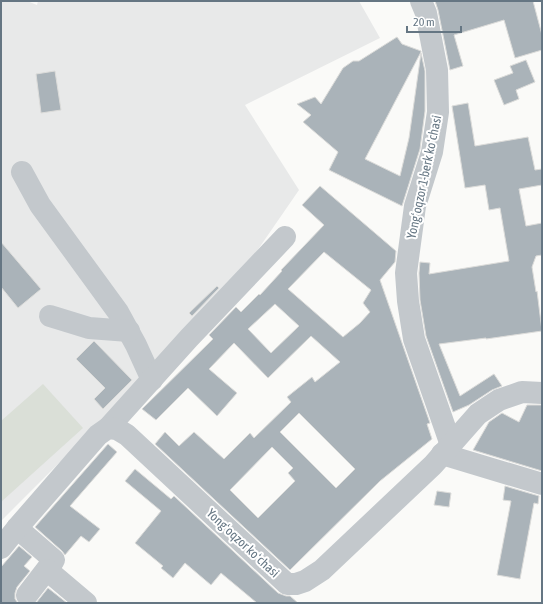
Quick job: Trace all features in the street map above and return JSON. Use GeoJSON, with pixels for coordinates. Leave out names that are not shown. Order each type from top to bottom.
{"type":"FeatureCollection","features":[{"type":"Feature","properties":{"kind":"street","name":"Yongʻoqzor 1-berk koʻchasi"},"geometry":{"type":"LineString","coordinates":[[421,1],[426,12],[438,70],[438,112],[432,152],[415,206],[406,273],[407,294],[414,339],[446,449]]}},
{"type":"Feature","properties":{"kind":"street"},"geometry":{"type":"LineString","coordinates":[[22,172],[40,205],[118,312],[129,331],[152,380]]}},
{"type":"Feature","properties":{"kind":"street"},"geometry":{"type":"LineString","coordinates":[[1,548],[98,435],[108,428],[189,338],[286,237]]}},
{"type":"Feature","properties":{"kind":"street"},"geometry":{"type":"LineString","coordinates":[[50,316],[89,328],[129,331]]}},
{"type":"Feature","properties":{"kind":"street","name":"Yongʻoqzor koʻchasi"},"geometry":{"type":"LineString","coordinates":[[108,428],[117,429],[127,435],[287,584],[296,584],[305,581],[322,570],[433,465],[478,414],[499,400],[522,392],[542,393]]}},
{"type":"Feature","properties":{"kind":"street"},"geometry":{"type":"LineString","coordinates":[[446,449],[542,484]]}},
{"type":"Feature","properties":{"kind":"street"},"geometry":{"type":"LineString","coordinates":[[17,528],[54,560],[27,595]]}},
{"type":"Feature","properties":{"kind":"street"},"geometry":{"type":"LineString","coordinates":[[47,570],[86,603]]}},
{"type":"Feature","properties":{"kind":"shaded area"},"geometry":{"type":"Polygon","coordinates":[[[1,1],[27,1],[37,5],[38,1],[359,1],[380,38],[245,105],[299,190],[226,296],[1,521],[1,1]]]}},
{"type":"Feature","properties":{"kind":"shaded area"},"geometry":{"type":"Polygon","coordinates":[[[43,384],[83,428],[1,502],[1,421],[43,384]]]}},
{"type":"Feature","properties":{"kind":"building"},"geometry":{"type":"Polygon","coordinates":[[[435,1],[533,1],[542,35],[542,50],[515,58],[504,20],[454,35],[463,66],[450,70],[435,1]]]}},
{"type":"Feature","properties":{"kind":"building"},"geometry":{"type":"Polygon","coordinates":[[[397,37],[402,44],[421,52],[365,159],[400,176],[409,138],[421,53],[425,71],[425,111],[420,149],[402,206],[329,170],[338,152],[303,122],[311,115],[297,104],[315,97],[321,104],[343,68],[353,61],[359,61],[397,37]]]}},
{"type":"Feature","properties":{"kind":"building"},"geometry":{"type":"Polygon","coordinates":[[[526,60],[535,82],[516,90],[519,99],[504,105],[494,80],[513,73],[510,66],[526,60]]]}},
{"type":"Feature","properties":{"kind":"building"},"geometry":{"type":"Polygon","coordinates":[[[55,71],[61,110],[41,113],[36,74],[55,71]]]}},
{"type":"Feature","properties":{"kind":"building"},"geometry":{"type":"Polygon","coordinates":[[[468,103],[475,146],[528,137],[535,170],[542,169],[542,185],[519,189],[526,226],[542,223],[542,255],[536,256],[532,267],[536,292],[537,291],[542,331],[439,344],[460,396],[494,374],[502,386],[492,390],[469,405],[453,412],[426,336],[420,300],[420,262],[430,263],[429,274],[509,261],[500,208],[489,210],[485,185],[465,188],[452,106],[468,103]]]}},
{"type":"Feature","properties":{"kind":"building"},"geometry":{"type":"Polygon","coordinates":[[[320,186],[396,251],[395,262],[380,280],[430,423],[427,424],[432,439],[380,481],[290,570],[155,444],[165,432],[179,446],[194,432],[224,459],[250,433],[254,438],[291,402],[287,397],[312,377],[315,382],[340,362],[311,336],[268,378],[234,343],[209,369],[237,393],[217,416],[188,388],[156,420],[142,409],[213,339],[209,335],[236,307],[241,312],[259,294],[260,295],[282,271],[281,270],[324,225],[302,205],[320,186]],[[324,252],[288,289],[343,337],[360,323],[370,312],[363,303],[371,290],[324,252]],[[275,304],[248,329],[271,353],[299,326],[275,304]],[[299,413],[280,432],[336,488],[355,469],[299,413]],[[272,447],[230,490],[258,518],[295,481],[288,473],[293,468],[272,447]]]}},
{"type":"Feature","properties":{"kind":"building"},"geometry":{"type":"Polygon","coordinates":[[[1,242],[41,289],[18,308],[1,287],[1,242]]]}},
{"type":"Feature","properties":{"kind":"building"},"geometry":{"type":"Polygon","coordinates":[[[217,286],[219,288],[192,316],[189,313],[217,286]]]}},
{"type":"Feature","properties":{"kind":"building"},"geometry":{"type":"Polygon","coordinates":[[[94,341],[132,380],[103,409],[94,399],[105,388],[76,359],[94,341]]]}},
{"type":"Feature","properties":{"kind":"building"},"geometry":{"type":"Polygon","coordinates":[[[527,405],[542,405],[542,471],[473,450],[489,422],[502,413],[519,422],[527,405]]]}},
{"type":"Feature","properties":{"kind":"building"},"geometry":{"type":"Polygon","coordinates":[[[108,444],[117,452],[70,506],[100,529],[89,542],[81,536],[65,555],[35,527],[108,444]]]}},
{"type":"Feature","properties":{"kind":"building"},"geometry":{"type":"Polygon","coordinates":[[[135,469],[171,499],[174,496],[278,593],[290,596],[298,603],[257,603],[221,573],[211,585],[185,563],[173,578],[161,568],[163,566],[135,543],[161,511],[125,481],[135,469]]]}},
{"type":"Feature","properties":{"kind":"building"},"geometry":{"type":"Polygon","coordinates":[[[505,486],[539,496],[538,504],[534,503],[520,579],[497,575],[511,501],[503,500],[505,486]]]}},
{"type":"Feature","properties":{"kind":"building"},"geometry":{"type":"Polygon","coordinates":[[[437,491],[451,493],[449,507],[434,505],[437,491]]]}},
{"type":"Feature","properties":{"kind":"building"},"geometry":{"type":"Polygon","coordinates":[[[19,546],[32,557],[24,566],[30,571],[17,587],[15,599],[18,603],[1,603],[1,567],[19,546]]]}},
{"type":"Feature","properties":{"kind":"building"},"geometry":{"type":"Polygon","coordinates":[[[48,588],[67,603],[36,603],[48,588]]]}}]}
